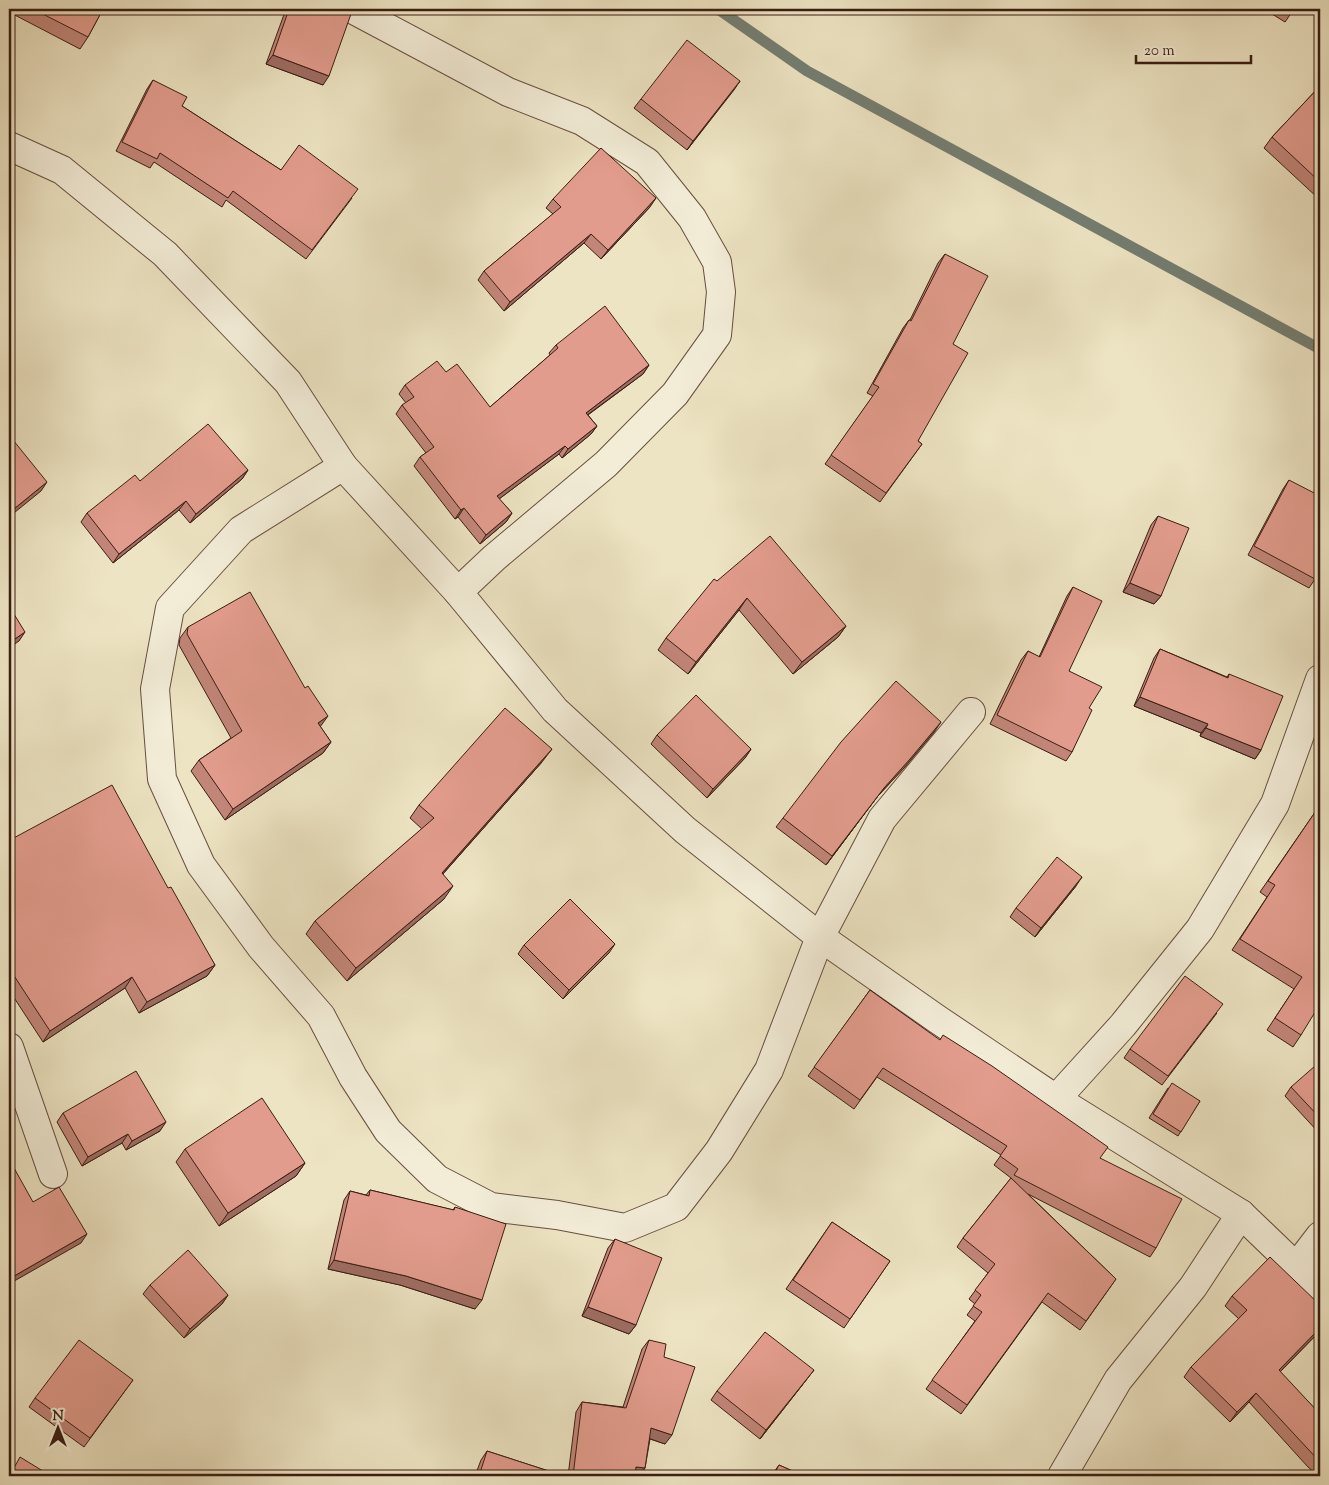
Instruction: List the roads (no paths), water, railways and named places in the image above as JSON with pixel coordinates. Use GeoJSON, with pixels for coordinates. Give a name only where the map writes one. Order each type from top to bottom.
{"type":"FeatureCollection","features":[{"type":"Feature","properties":{"kind":"street"},"geometry":{"type":"LineString","coordinates":[[352,9],[508,92],[582,121],[647,162],[692,218],[717,262],[721,292],[717,336],[675,394],[606,464],[494,558],[458,592]]}},
{"type":"Feature","properties":{"kind":"street"},"geometry":{"type":"LineString","coordinates":[[9,146],[62,170],[165,254],[288,382],[343,466],[458,592],[555,710],[685,830],[820,937],[936,1020],[1056,1099],[1241,1214],[1320,1290]]}},
{"type":"Feature","properties":{"kind":"street"},"geometry":{"type":"LineString","coordinates":[[343,466],[241,530],[170,608],[155,689],[162,779],[201,865],[260,947],[321,1016],[353,1077],[388,1131],[437,1179],[490,1207],[557,1215],[625,1228],[676,1207],[719,1151],[769,1070],[820,937],[882,819],[971,712]]}},
{"type":"Feature","properties":{"kind":"street"},"geometry":{"type":"LineString","coordinates":[[1056,1099],[1124,1024],[1200,929],[1275,804],[1320,679]]}},
{"type":"Feature","properties":{"kind":"street"},"geometry":{"type":"LineString","coordinates":[[9,1047],[53,1174]]}},
{"type":"Feature","properties":{"kind":"street"},"geometry":{"type":"LineString","coordinates":[[1062,1476],[1118,1380],[1192,1287],[1241,1214]]}},
{"type":"Feature","properties":{"kind":"street"},"geometry":{"type":"LineString","coordinates":[[1297,1266],[1320,1236]]}},
{"type":"Feature","properties":{"kind":"waterway"},"geometry":{"type":"LineString","coordinates":[[718,9],[807,71],[1320,349]]}}]}
